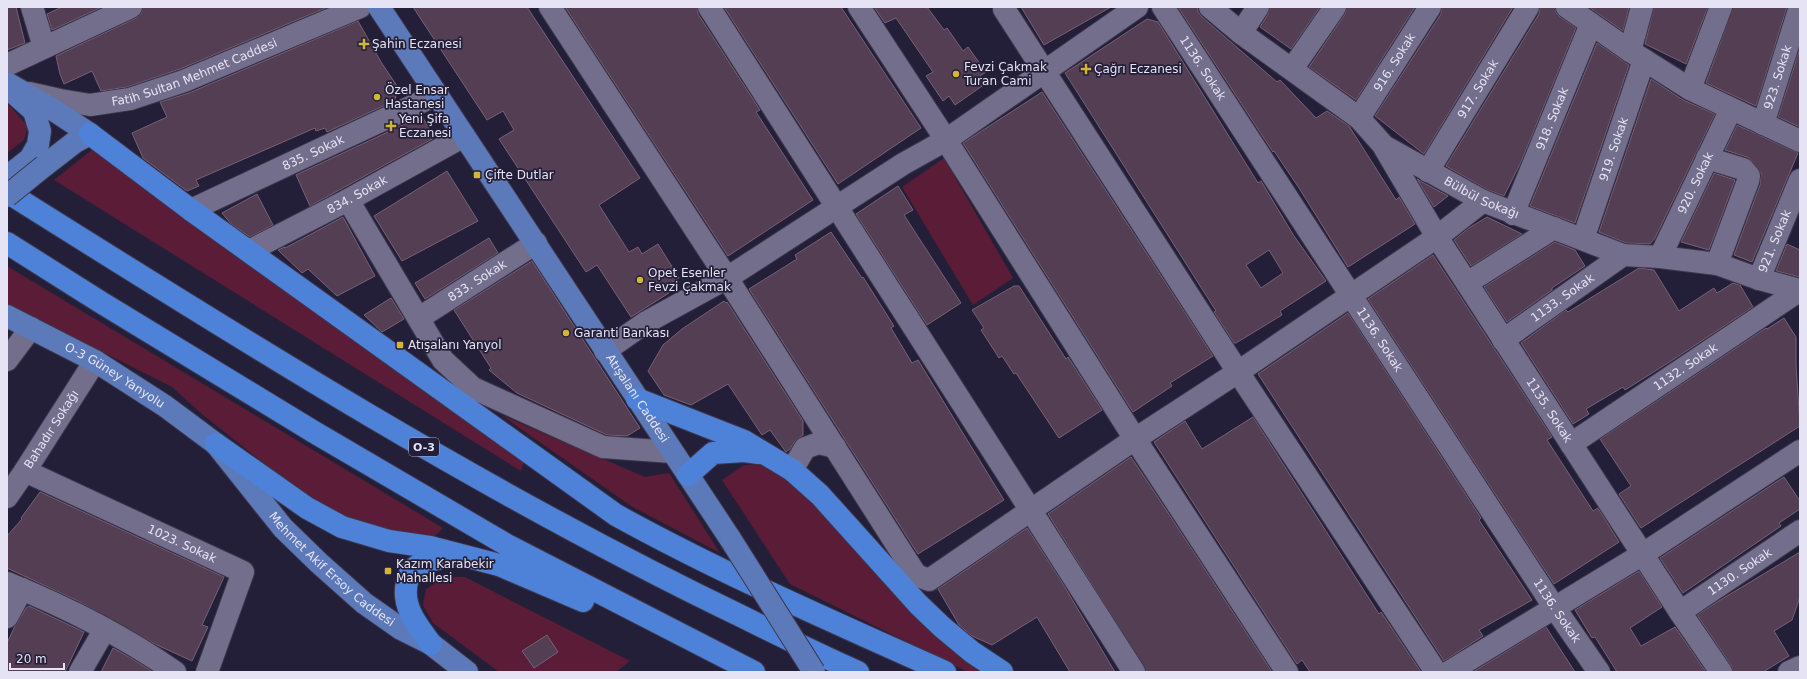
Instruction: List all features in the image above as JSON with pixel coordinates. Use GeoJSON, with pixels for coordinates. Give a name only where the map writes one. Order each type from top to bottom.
{"type":"FeatureCollection","features":[{"type":"Feature","properties":{"kind":"highway"},"geometry":{"type":"LineString","coordinates":[[90,134],[191,210],[616,515],[730,573],[945,672]]}},
{"type":"Feature","properties":{"kind":"highway","name":"O-3"},"geometry":{"type":"LineString","coordinates":[[7,192],[345,402],[500,491],[657,576],[858,672]]}},
{"type":"Feature","properties":{"kind":"highway"},"geometry":{"type":"LineString","coordinates":[[7,242],[102,303],[314,432],[493,537],[754,672]]}},
{"type":"Feature","properties":{"kind":"highway"},"geometry":{"type":"LineString","coordinates":[[637,399],[744,441],[792,470],[820,495],[918,604],[942,627],[972,652],[1002,672]]}},
{"type":"Feature","properties":{"kind":"highway"},"geometry":{"type":"LineString","coordinates":[[216,444],[307,508],[342,527],[389,541],[430,547],[499,565],[556,588],[595,606],[705,648]]}},
{"type":"Feature","properties":{"kind":"highway"},"geometry":{"type":"LineString","coordinates":[[688,475],[713,453],[744,451],[766,454]]}},
{"type":"Feature","properties":{"kind":"highway"},"geometry":{"type":"LineString","coordinates":[[431,644],[409,610],[406,594],[408,576],[412,569],[427,562],[462,555]]}},
{"type":"Feature","properties":{"kind":"main road","name":"Atışalanı Caddesi"},"geometry":{"type":"LineString","coordinates":[[378,7],[536,243],[605,351],[731,540],[814,672]]}},
{"type":"Feature","properties":{"kind":"main road"},"geometry":{"type":"LineString","coordinates":[[12,87],[90,134]]}},
{"type":"Feature","properties":{"kind":"main road"},"geometry":{"type":"LineString","coordinates":[[7,196],[37,163],[40,131],[34,111],[12,87]]}},
{"type":"Feature","properties":{"kind":"main road"},"geometry":{"type":"LineString","coordinates":[[7,178],[90,134]]}},
{"type":"Feature","properties":{"kind":"main road","name":"O-3 Güney Yanyolu"},"geometry":{"type":"LineString","coordinates":[[7,316],[95,361],[165,406],[216,444]]}},
{"type":"Feature","properties":{"kind":"main road","name":"Mehmet Akif Ersoy Caddesi"},"geometry":{"type":"LineString","coordinates":[[216,444],[283,528],[319,563],[364,603],[400,629],[431,644],[467,672]]}},
{"type":"Feature","properties":{"kind":"street"},"geometry":{"type":"LineString","coordinates":[[32,7],[44,47]]}},
{"type":"Feature","properties":{"kind":"street"},"geometry":{"type":"LineString","coordinates":[[7,65],[131,7]]}},
{"type":"Feature","properties":{"kind":"street","name":"Fatih Sultan Mehmet Caddesi"},"geometry":{"type":"LineString","coordinates":[[12,87],[60,100],[90,105],[130,100],[184,80],[360,7]]}},
{"type":"Feature","properties":{"kind":"street"},"geometry":{"type":"LineString","coordinates":[[550,7],[727,278],[916,575],[929,580],[1135,439],[1238,372],[1437,237],[1483,201]]}},
{"type":"Feature","properties":{"kind":"street"},"geometry":{"type":"LineString","coordinates":[[709,7],[1134,672]]}},
{"type":"Feature","properties":{"kind":"street"},"geometry":{"type":"LineString","coordinates":[[859,7],[946,140],[1135,439],[1287,672]]}},
{"type":"Feature","properties":{"kind":"street"},"geometry":{"type":"LineString","coordinates":[[605,351],[645,323],[727,278],[903,164],[946,140],[1043,71],[1117,13],[1137,7]]}},
{"type":"Feature","properties":{"kind":"street","name":"1136. Sokak"},"geometry":{"type":"LineString","coordinates":[[1163,7],[1554,607],[1599,672]]}},
{"type":"Feature","properties":{"kind":"street","name":"Bülbül Sokağı"},"geometry":{"type":"LineString","coordinates":[[1210,7],[1241,33],[1359,118],[1384,146],[1483,201],[1513,214],[1554,228],[1623,255],[1660,257],[1717,264],[1759,279],[1800,290]]}},
{"type":"Feature","properties":{"kind":"street"},"geometry":{"type":"LineString","coordinates":[[1241,33],[1258,7]]}},
{"type":"Feature","properties":{"kind":"street"},"geometry":{"type":"LineString","coordinates":[[1292,69],[1335,7]]}},
{"type":"Feature","properties":{"kind":"street","name":"916. Sokak"},"geometry":{"type":"LineString","coordinates":[[1359,118],[1430,7]]}},
{"type":"Feature","properties":{"kind":"street","name":"917. Sokak"},"geometry":{"type":"LineString","coordinates":[[1428,171],[1528,7]]}},
{"type":"Feature","properties":{"kind":"street"},"geometry":{"type":"LineString","coordinates":[[1567,7],[1690,89],[1800,141]]}},
{"type":"Feature","properties":{"kind":"street","name":"919. Sokak"},"geometry":{"type":"LineString","coordinates":[[1583,239],[1637,55],[1642,7]]}},
{"type":"Feature","properties":{"kind":"street"},"geometry":{"type":"LineString","coordinates":[[1690,89],[1721,7]]}},
{"type":"Feature","properties":{"kind":"street","name":"923. Sokak"},"geometry":{"type":"LineString","coordinates":[[1763,124],[1800,7]]}},
{"type":"Feature","properties":{"kind":"street"},"geometry":{"type":"LineString","coordinates":[[1004,8],[1043,71],[1238,372],[1436,672]]}},
{"type":"Feature","properties":{"kind":"street","name":"918. Sokak"},"geometry":{"type":"LineString","coordinates":[[1513,214],[1591,24]]}},
{"type":"Feature","properties":{"kind":"street","name":"835. Sokak"},"geometry":{"type":"LineString","coordinates":[[191,210],[436,95]]}},
{"type":"Feature","properties":{"kind":"street","name":"920. Sokak"},"geometry":{"type":"LineString","coordinates":[[1660,257],[1731,109]]}},
{"type":"Feature","properties":{"kind":"street","name":"834. Sokak"},"geometry":{"type":"LineString","coordinates":[[249,251],[348,200],[464,136]]}},
{"type":"Feature","properties":{"kind":"street","name":"1135. Sokak"},"geometry":{"type":"LineString","coordinates":[[1384,146],[1437,237],[1680,612],[1721,672]]}},
{"type":"Feature","properties":{"kind":"street"},"geometry":{"type":"LineString","coordinates":[[1707,158],[1743,169],[1749,176],[1717,264]]}},
{"type":"Feature","properties":{"kind":"street","name":"921. Sokak"},"geometry":{"type":"LineString","coordinates":[[1759,279],[1800,180]]}},
{"type":"Feature","properties":{"kind":"street"},"geometry":{"type":"LineString","coordinates":[[348,200],[443,360],[473,388],[603,447],[672,452]]}},
{"type":"Feature","properties":{"kind":"street"},"geometry":{"type":"LineString","coordinates":[[1467,283],[1554,228]]}},
{"type":"Feature","properties":{"kind":"street","name":"833. Sokak"},"geometry":{"type":"LineString","coordinates":[[419,318],[536,243]]}},
{"type":"Feature","properties":{"kind":"street","name":"1133. Sokak"},"geometry":{"type":"LineString","coordinates":[[1503,340],[1623,255]]}},
{"type":"Feature","properties":{"kind":"street","name":"1132. Sokak"},"geometry":{"type":"LineString","coordinates":[[1571,444],[1800,290]]}},
{"type":"Feature","properties":{"kind":"street"},"geometry":{"type":"LineString","coordinates":[[7,360],[31,328]]}},
{"type":"Feature","properties":{"kind":"street","name":"Bahadır Sokağı"},"geometry":{"type":"LineString","coordinates":[[7,497],[95,361]]}},
{"type":"Feature","properties":{"kind":"street"},"geometry":{"type":"LineString","coordinates":[[792,470],[805,448],[819,443],[835,447]]}},
{"type":"Feature","properties":{"kind":"street"},"geometry":{"type":"LineString","coordinates":[[1449,672],[1643,554],[1800,451]]}},
{"type":"Feature","properties":{"kind":"street","name":"1023. Sokak"},"geometry":{"type":"LineString","coordinates":[[25,471],[243,572],[207,672]]}},
{"type":"Feature","properties":{"kind":"street","name":"1130. Sokak"},"geometry":{"type":"LineString","coordinates":[[1680,612],[1800,531]]}},
{"type":"Feature","properties":{"kind":"street"},"geometry":{"type":"LineString","coordinates":[[7,617],[14,586],[141,648],[175,672]]}},
{"type":"Feature","properties":{"kind":"street"},"geometry":{"type":"LineString","coordinates":[[80,672],[105,630]]}},
{"type":"Feature","properties":{"kind":"street"},"geometry":{"type":"LineString","coordinates":[[1789,672],[1800,666]]}},
{"type":"Feature","properties":{"kind":"shaded area"},"geometry":{"type":"Polygon","coordinates":[[[7,103],[28,126],[24,140],[7,153],[7,103]]]}},
{"type":"Feature","properties":{"kind":"shaded area"},"geometry":{"type":"Polygon","coordinates":[[[93,149],[525,458],[521,471],[54,180],[93,149]]]}},
{"type":"Feature","properties":{"kind":"shaded area"},"geometry":{"type":"Polygon","coordinates":[[[944,158],[1013,278],[973,305],[902,187],[944,158]]]}},
{"type":"Feature","properties":{"kind":"shaded area"},"geometry":{"type":"Polygon","coordinates":[[[7,266],[443,528],[431,540],[339,516],[290,484],[203,415],[172,387],[7,304],[7,266]]]}},
{"type":"Feature","properties":{"kind":"shaded area"},"geometry":{"type":"Polygon","coordinates":[[[501,415],[645,477],[669,473],[720,553],[631,506],[501,415]]]}},
{"type":"Feature","properties":{"kind":"shaded area"},"geometry":{"type":"Polygon","coordinates":[[[761,464],[782,470],[985,672],[968,672],[790,584],[722,480],[744,465],[761,464]]]}},
{"type":"Feature","properties":{"kind":"shaded area"},"geometry":{"type":"Polygon","coordinates":[[[445,577],[465,577],[630,661],[616,672],[499,672],[433,623],[423,605],[426,589],[445,577]]]}},
{"type":"Feature","properties":{"kind":"building"},"geometry":{"type":"Polygon","coordinates":[[[7,7],[16,7],[25,43],[7,50],[7,7]]]}},
{"type":"Feature","properties":{"kind":"building"},"geometry":{"type":"Polygon","coordinates":[[[62,7],[102,7],[52,30],[47,14],[62,7]]]}},
{"type":"Feature","properties":{"kind":"building"},"geometry":{"type":"Polygon","coordinates":[[[143,7],[328,7],[180,69],[127,87],[101,91],[92,71],[64,84],[56,56],[136,18],[141,14],[143,7]]]}},
{"type":"Feature","properties":{"kind":"building"},"geometry":{"type":"Polygon","coordinates":[[[413,7],[527,7],[640,178],[599,205],[629,252],[638,247],[642,254],[658,244],[679,278],[665,287],[669,293],[631,317],[597,265],[586,272],[499,139],[514,130],[503,111],[487,120],[413,7]]]}},
{"type":"Feature","properties":{"kind":"building"},"geometry":{"type":"Polygon","coordinates":[[[565,7],[697,7],[698,14],[760,110],[756,112],[813,200],[728,256],[565,7]]]}},
{"type":"Feature","properties":{"kind":"building"},"geometry":{"type":"Polygon","coordinates":[[[724,7],[841,7],[921,128],[838,184],[724,7]]]}},
{"type":"Feature","properties":{"kind":"building"},"geometry":{"type":"Polygon","coordinates":[[[874,7],[927,7],[944,30],[947,28],[963,51],[968,47],[986,72],[980,76],[985,84],[955,105],[949,96],[943,101],[926,76],[933,72],[896,18],[885,23],[874,7]]]}},
{"type":"Feature","properties":{"kind":"building"},"geometry":{"type":"Polygon","coordinates":[[[1021,7],[1111,7],[1044,45],[1021,7]]]}},
{"type":"Feature","properties":{"kind":"building"},"geometry":{"type":"Polygon","coordinates":[[[1178,7],[1198,7],[1198,12],[1202,17],[1277,82],[1280,80],[1316,118],[1327,111],[1349,126],[1396,200],[1399,197],[1415,224],[1348,267],[1299,188],[1274,151],[1273,152],[1178,7]]]}},
{"type":"Feature","properties":{"kind":"building"},"geometry":{"type":"Polygon","coordinates":[[[1270,7],[1320,7],[1291,49],[1260,27],[1268,14],[1270,7]]]}},
{"type":"Feature","properties":{"kind":"building"},"geometry":{"type":"Polygon","coordinates":[[[1347,7],[1415,7],[1356,100],[1309,67],[1345,14],[1347,7]]]}},
{"type":"Feature","properties":{"kind":"building"},"geometry":{"type":"Polygon","coordinates":[[[1442,7],[1513,7],[1424,154],[1375,116],[1441,14],[1442,7]]]}},
{"type":"Feature","properties":{"kind":"building"},"geometry":{"type":"Polygon","coordinates":[[[1540,7],[1555,7],[1556,13],[1560,17],[1576,28],[1521,162],[1504,196],[1488,190],[1446,166],[1539,14],[1540,7]]]}},
{"type":"Feature","properties":{"kind":"building"},"geometry":{"type":"Polygon","coordinates":[[[1589,7],[1629,7],[1623,31],[1589,7]]]}},
{"type":"Feature","properties":{"kind":"building"},"geometry":{"type":"Polygon","coordinates":[[[1654,7],[1708,7],[1686,64],[1645,44],[1654,7]]]}},
{"type":"Feature","properties":{"kind":"building"},"geometry":{"type":"Polygon","coordinates":[[[1733,7],[1787,7],[1756,106],[1706,83],[1733,7]]]}},
{"type":"Feature","properties":{"kind":"building"},"geometry":{"type":"Polygon","coordinates":[[[1147,19],[1158,22],[1258,183],[1261,181],[1294,236],[1326,281],[1280,311],[1282,315],[1234,343],[1214,312],[1216,311],[1065,73],[1147,19]],[[1269,250],[1246,265],[1261,288],[1283,273],[1269,250]]]}},
{"type":"Feature","properties":{"kind":"building"},"geometry":{"type":"Polygon","coordinates":[[[358,21],[381,62],[399,89],[394,101],[327,132],[325,128],[316,131],[315,128],[196,180],[199,186],[187,191],[143,158],[132,133],[167,117],[160,102],[189,93],[358,21]]]}},
{"type":"Feature","properties":{"kind":"building"},"geometry":{"type":"Polygon","coordinates":[[[1597,43],[1629,65],[1575,223],[1530,206],[1597,43]]]}},
{"type":"Feature","properties":{"kind":"building"},"geometry":{"type":"Polygon","coordinates":[[[1800,48],[1800,127],[1778,117],[1800,48]]]}},
{"type":"Feature","properties":{"kind":"building"},"geometry":{"type":"Polygon","coordinates":[[[1651,79],[1683,100],[1715,114],[1655,238],[1650,244],[1626,243],[1599,232],[1651,79]]]}},
{"type":"Feature","properties":{"kind":"building"},"geometry":{"type":"Polygon","coordinates":[[[1042,92],[1213,356],[1170,383],[1172,386],[1133,412],[963,143],[1042,92]]]}},
{"type":"Feature","properties":{"kind":"building"},"geometry":{"type":"Polygon","coordinates":[[[422,116],[434,138],[310,206],[296,175],[422,116]]]}},
{"type":"Feature","properties":{"kind":"building"},"geometry":{"type":"Polygon","coordinates":[[[1737,125],[1798,153],[1752,262],[1734,255],[1760,185],[1761,173],[1747,157],[1725,150],[1737,125]]]}},
{"type":"Feature","properties":{"kind":"building"},"geometry":{"type":"Polygon","coordinates":[[[447,171],[478,221],[402,261],[374,216],[447,171]]]}},
{"type":"Feature","properties":{"kind":"building"},"geometry":{"type":"Polygon","coordinates":[[[1714,173],[1735,180],[1709,250],[1681,242],[1714,173]]]}},
{"type":"Feature","properties":{"kind":"building"},"geometry":{"type":"Polygon","coordinates":[[[1417,179],[1422,182],[1448,196],[1434,207],[1417,179]]]}},
{"type":"Feature","properties":{"kind":"building"},"geometry":{"type":"Polygon","coordinates":[[[898,186],[913,210],[904,215],[961,303],[927,325],[856,214],[898,186]]]}},
{"type":"Feature","properties":{"kind":"building"},"geometry":{"type":"Polygon","coordinates":[[[257,194],[273,225],[250,237],[231,224],[222,213],[257,194]]]}},
{"type":"Feature","properties":{"kind":"building"},"geometry":{"type":"Polygon","coordinates":[[[343,217],[375,276],[337,296],[308,269],[302,273],[278,250],[285,248],[343,217]]]}},
{"type":"Feature","properties":{"kind":"building"},"geometry":{"type":"Polygon","coordinates":[[[1487,217],[1522,234],[1471,266],[1454,240],[1469,228],[1487,217]]]}},
{"type":"Feature","properties":{"kind":"building"},"geometry":{"type":"Polygon","coordinates":[[[831,232],[862,278],[863,277],[894,326],[891,328],[912,363],[918,360],[1004,500],[918,554],[749,289],[797,259],[795,255],[831,232]]]}},
{"type":"Feature","properties":{"kind":"building"},"geometry":{"type":"Polygon","coordinates":[[[489,238],[498,253],[425,299],[415,283],[489,238]]]}},
{"type":"Feature","properties":{"kind":"building"},"geometry":{"type":"Polygon","coordinates":[[[1555,242],[1575,250],[1585,266],[1552,288],[1552,290],[1507,322],[1484,287],[1555,242]]]}},
{"type":"Feature","properties":{"kind":"building"},"geometry":{"type":"Polygon","coordinates":[[[1787,244],[1800,250],[1800,277],[1776,271],[1787,244]]]}},
{"type":"Feature","properties":{"kind":"building"},"geometry":{"type":"Polygon","coordinates":[[[1433,255],[1552,437],[1547,440],[1593,511],[1598,508],[1619,542],[1554,584],[1368,299],[1433,255]]]}},
{"type":"Feature","properties":{"kind":"building"},"geometry":{"type":"Polygon","coordinates":[[[532,261],[640,428],[627,436],[607,435],[517,393],[489,370],[491,368],[454,310],[532,261]]]}},
{"type":"Feature","properties":{"kind":"building"},"geometry":{"type":"Polygon","coordinates":[[[1639,268],[1654,270],[1679,311],[1714,288],[1717,293],[1733,283],[1740,285],[1753,307],[1625,390],[1623,387],[1586,409],[1589,414],[1573,424],[1521,343],[1566,310],[1568,312],[1639,268]]]}},
{"type":"Feature","properties":{"kind":"building"},"geometry":{"type":"Polygon","coordinates":[[[1014,286],[1019,286],[1066,359],[1068,357],[1102,410],[1059,438],[1016,373],[1014,374],[1002,356],[999,358],[981,330],[984,328],[972,310],[1014,286]]]}},
{"type":"Feature","properties":{"kind":"building"},"geometry":{"type":"Polygon","coordinates":[[[391,298],[404,319],[382,332],[364,315],[391,298]]]}},
{"type":"Feature","properties":{"kind":"building"},"geometry":{"type":"Polygon","coordinates":[[[724,301],[726,303],[727,302],[803,421],[803,435],[795,441],[786,452],[770,430],[762,435],[728,384],[691,405],[664,395],[648,371],[663,345],[682,329],[724,301]]]}},
{"type":"Feature","properties":{"kind":"building"},"geometry":{"type":"Polygon","coordinates":[[[1348,313],[1481,518],[1479,520],[1532,600],[1479,630],[1483,636],[1444,661],[1258,374],[1348,313]]]}},
{"type":"Feature","properties":{"kind":"building"},"geometry":{"type":"Polygon","coordinates":[[[1784,318],[1796,337],[1796,365],[1800,426],[1641,528],[1619,494],[1631,486],[1600,439],[1766,328],[1767,329],[1784,318]]]}},
{"type":"Feature","properties":{"kind":"building"},"geometry":{"type":"Polygon","coordinates":[[[1253,417],[1379,614],[1381,612],[1421,672],[1310,672],[1302,660],[1297,664],[1154,442],[1185,421],[1202,449],[1253,417]]]}},
{"type":"Feature","properties":{"kind":"building"},"geometry":{"type":"Polygon","coordinates":[[[1131,457],[1272,672],[1147,672],[1048,514],[1131,457]]]}},
{"type":"Feature","properties":{"kind":"building"},"geometry":{"type":"Polygon","coordinates":[[[1784,477],[1800,501],[1800,509],[1779,523],[1781,526],[1683,593],[1660,558],[1784,477]]]}},
{"type":"Feature","properties":{"kind":"building"},"geometry":{"type":"Polygon","coordinates":[[[40,492],[224,577],[202,625],[208,627],[192,661],[157,645],[78,601],[7,568],[7,536],[22,519],[21,518],[40,492]]]}},
{"type":"Feature","properties":{"kind":"building"},"geometry":{"type":"Polygon","coordinates":[[[1027,528],[1060,579],[1115,672],[1070,672],[1037,617],[992,645],[972,636],[959,625],[938,589],[1027,528]]]}},
{"type":"Feature","properties":{"kind":"building"},"geometry":{"type":"Polygon","coordinates":[[[1800,552],[1800,597],[1792,620],[1774,631],[1789,656],[1763,672],[1733,672],[1731,665],[1697,615],[1800,552]]]}},
{"type":"Feature","properties":{"kind":"building"},"geometry":{"type":"Polygon","coordinates":[[[1639,571],[1662,607],[1630,628],[1641,646],[1675,627],[1706,672],[1617,672],[1595,637],[1592,638],[1575,610],[1639,571]]]}},
{"type":"Feature","properties":{"kind":"building"},"geometry":{"type":"Polygon","coordinates":[[[29,606],[84,632],[65,672],[7,672],[7,643],[14,628],[26,608],[29,606]]]}},
{"type":"Feature","properties":{"kind":"building"},"geometry":{"type":"Polygon","coordinates":[[[1546,627],[1575,672],[1473,672],[1546,627]]]}},
{"type":"Feature","properties":{"kind":"building"},"geometry":{"type":"Polygon","coordinates":[[[547,635],[558,652],[534,668],[522,651],[547,635]]]}},
{"type":"Feature","properties":{"kind":"building"},"geometry":{"type":"Polygon","coordinates":[[[113,648],[129,657],[153,672],[101,672],[113,648]]]}},
{"type":"Feature","properties":{"kind":"place","name":"Şahin Eczanesi"},"geometry":{"type":"Point","coordinates":[364,44]}},
{"type":"Feature","properties":{"kind":"place","name":"Çağrı Eczanesi"},"geometry":{"type":"Point","coordinates":[1086,69]}},
{"type":"Feature","properties":{"kind":"place","name":"Fevzi Çakmak Turan Cami"},"geometry":{"type":"Point","coordinates":[956,74]}},
{"type":"Feature","properties":{"kind":"place","name":"Özel Ensar Hastanesi"},"geometry":{"type":"Point","coordinates":[377,97]}},
{"type":"Feature","properties":{"kind":"place","name":"Yeni Şifa Eczanesi"},"geometry":{"type":"Point","coordinates":[391,126]}},
{"type":"Feature","properties":{"kind":"place","name":"Çifte Dutlar"},"geometry":{"type":"Point","coordinates":[477,175]}},
{"type":"Feature","properties":{"kind":"place","name":"Opet Esenler Fevzi Çakmak"},"geometry":{"type":"Point","coordinates":[640,280]}},
{"type":"Feature","properties":{"kind":"place","name":"Garanti Bankası"},"geometry":{"type":"Point","coordinates":[566,333]}},
{"type":"Feature","properties":{"kind":"place","name":"Atışalanı Yanyol"},"geometry":{"type":"Point","coordinates":[400,345]}},
{"type":"Feature","properties":{"kind":"place","name":"Kazım Karabekir Mahallesi"},"geometry":{"type":"Point","coordinates":[388,571]}}]}
